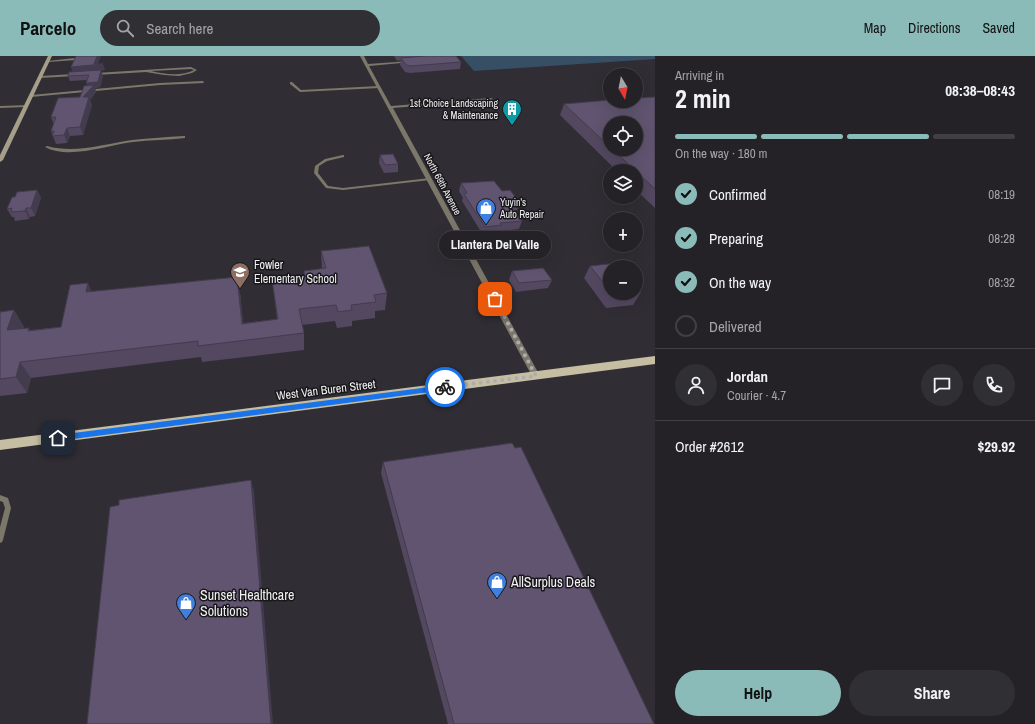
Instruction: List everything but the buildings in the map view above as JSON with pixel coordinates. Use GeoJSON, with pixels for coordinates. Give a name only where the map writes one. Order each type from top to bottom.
{"type":"FeatureCollection","features":[{"type":"Feature","properties":{"kind":"main road"},"geometry":{"type":"LineString","coordinates":[[0,160],[50,56]]}},
{"type":"Feature","properties":{"kind":"main road","name":"West Van Buren Street"},"geometry":{"type":"LineString","coordinates":[[0,446],[655,360]]}},
{"type":"Feature","properties":{"kind":"street","name":"North 69th Avenue"},"geometry":{"type":"LineString","coordinates":[[362,56],[536,376]]}},
{"type":"Feature","properties":{"kind":"street"},"geometry":{"type":"LineString","coordinates":[[367,65],[419,61]]}},
{"type":"Feature","properties":{"kind":"street"},"geometry":{"type":"LineString","coordinates":[[390,106],[491,99]]}},
{"type":"Feature","properties":{"kind":"street"},"geometry":{"type":"LineString","coordinates":[[0,107],[26,106]]}},
{"type":"Feature","properties":{"kind":"lane"},"geometry":{"type":"LineString","coordinates":[[48,61],[76,59],[81,56]]}},
{"type":"Feature","properties":{"kind":"lane"},"geometry":{"type":"LineString","coordinates":[[90,74],[192,68],[196,70],[188,73],[173,74],[154,74],[146,71]]}},
{"type":"Feature","properties":{"kind":"lane"},"geometry":{"type":"LineString","coordinates":[[40,77],[75,75]]}},
{"type":"Feature","properties":{"kind":"lane"},"geometry":{"type":"LineString","coordinates":[[31,96],[96,91],[155,84],[203,82]]}},
{"type":"Feature","properties":{"kind":"lane"},"geometry":{"type":"LineString","coordinates":[[291,83],[300,92],[379,87]]}},
{"type":"Feature","properties":{"kind":"lane"},"geometry":{"type":"LineString","coordinates":[[47,148],[65,151],[103,147],[131,141],[184,137]]}},
{"type":"Feature","properties":{"kind":"lane"},"geometry":{"type":"LineString","coordinates":[[343,156],[326,160],[317,166],[316,173],[327,187],[343,189],[430,179]]}},
{"type":"Feature","properties":{"kind":"lane"},"geometry":{"type":"LineString","coordinates":[[0,498],[6,500],[8,508],[0,540]]}},
{"type":"Feature","properties":{"kind":"water"},"geometry":{"type":"Polygon","coordinates":[[[461,56],[655,56],[655,59],[474,71],[461,56]]]}},
{"type":"Feature","properties":{"kind":"way so far"},"geometry":{"type":"LineString","coordinates":[[445,387],[536,376],[495,299]]}},
{"type":"Feature","properties":{"kind":"place","name":"1st Choice Landscaping & Maintenance"},"geometry":{"type":"Point","coordinates":[512,126]}},
{"type":"Feature","properties":{"kind":"place","name":"Yuyin's Auto Repair"},"geometry":{"type":"Point","coordinates":[486,225]}},
{"type":"Feature","properties":{"kind":"place","name":"Fowler Elementary School"},"geometry":{"type":"Point","coordinates":[240,289]}},
{"type":"Feature","properties":{"kind":"place","name":"Llantera Del Valle"},"geometry":{"type":"Point","coordinates":[495,299]}},
{"type":"Feature","properties":{"kind":"place","name":"AllSurplus Deals"},"geometry":{"type":"Point","coordinates":[497,599]}},
{"type":"Feature","properties":{"kind":"place","name":"Sunset Healthcare Solutions"},"geometry":{"type":"Point","coordinates":[186,620]}},
{"type":"Feature","properties":{"kind":"route"},"geometry":{"type":"LineString","coordinates":[[58,438],[445,387]]}}]}
